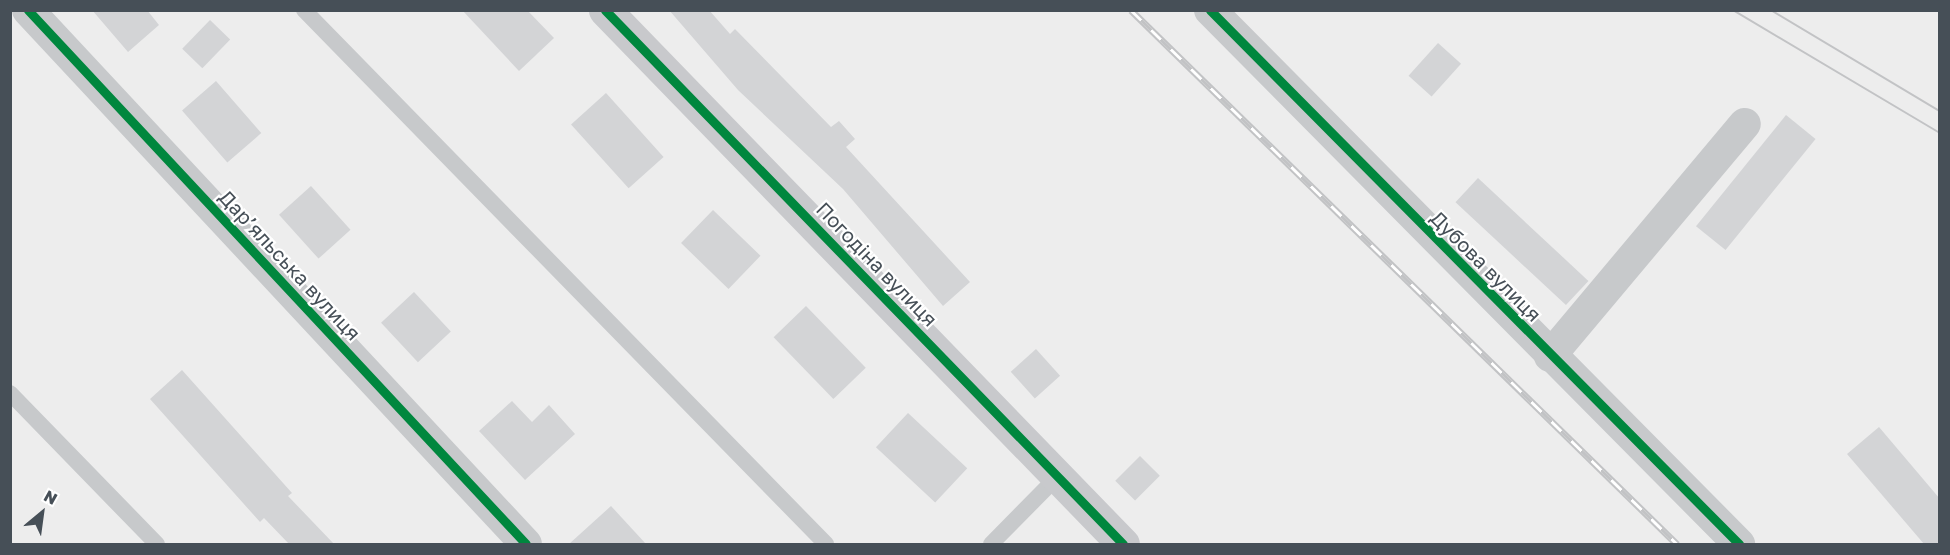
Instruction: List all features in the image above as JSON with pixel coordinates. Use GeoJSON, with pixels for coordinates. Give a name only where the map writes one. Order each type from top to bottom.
{"type":"FeatureCollection","features":[{"type":"Feature","properties":{"kind":"street","name":"Дар’яльська вулиця"},"geometry":{"type":"LineString","coordinates":[[28,10],[526,544]]}},
{"type":"Feature","properties":{"kind":"street","name":"Погодіна вулиця"},"geometry":{"type":"LineString","coordinates":[[605,10],[1123,544]]}},
{"type":"Feature","properties":{"kind":"street","name":"Дубова вулиця"},"geometry":{"type":"LineString","coordinates":[[1210,10],[1550,356],[1739,544]]}},
{"type":"Feature","properties":{"kind":"street"},"geometry":{"type":"LineString","coordinates":[[1550,356],[1745,124]]}},
{"type":"Feature","properties":{"kind":"lane"},"geometry":{"type":"LineString","coordinates":[[304,10],[826,544]]}},
{"type":"Feature","properties":{"kind":"lane"},"geometry":{"type":"LineString","coordinates":[[10,393],[157,544]]}},
{"type":"Feature","properties":{"kind":"lane"},"geometry":{"type":"LineString","coordinates":[[991,544],[1058,476]]}},
{"type":"Feature","properties":{"kind":"building"},"geometry":{"type":"Polygon","coordinates":[[[92,10],[147,10],[159,25],[128,52],[92,10]]]}},
{"type":"Feature","properties":{"kind":"building"},"geometry":{"type":"Polygon","coordinates":[[[462,10],[527,10],[554,38],[519,71],[462,10]]]}},
{"type":"Feature","properties":{"kind":"building"},"geometry":{"type":"Polygon","coordinates":[[[669,10],[709,10],[730,34],[735,29],[831,127],[839,121],[855,139],[846,147],[970,282],[943,306],[843,189],[738,90],[669,10]]]}},
{"type":"Feature","properties":{"kind":"building"},"geometry":{"type":"Polygon","coordinates":[[[210,20],[230,39],[202,68],[182,49],[210,20]]]}},
{"type":"Feature","properties":{"kind":"building"},"geometry":{"type":"Polygon","coordinates":[[[1438,43],[1461,64],[1432,96],[1409,76],[1438,43]]]}},
{"type":"Feature","properties":{"kind":"building"},"geometry":{"type":"Polygon","coordinates":[[[216,81],[261,133],[227,163],[182,111],[216,81]]]}},
{"type":"Feature","properties":{"kind":"building"},"geometry":{"type":"Polygon","coordinates":[[[606,93],[664,157],[629,188],[571,124],[606,93]]]}},
{"type":"Feature","properties":{"kind":"building"},"geometry":{"type":"Polygon","coordinates":[[[1786,115],[1816,139],[1726,250],[1696,226],[1786,115]]]}},
{"type":"Feature","properties":{"kind":"building"},"geometry":{"type":"Polygon","coordinates":[[[1478,178],[1588,281],[1566,305],[1455,202],[1478,178]]]}},
{"type":"Feature","properties":{"kind":"building"},"geometry":{"type":"Polygon","coordinates":[[[311,186],[350,230],[319,259],[279,215],[311,186]]]}},
{"type":"Feature","properties":{"kind":"building"},"geometry":{"type":"Polygon","coordinates":[[[713,210],[760,256],[729,289],[681,243],[713,210]]]}},
{"type":"Feature","properties":{"kind":"building"},"geometry":{"type":"Polygon","coordinates":[[[414,292],[451,331],[418,362],[381,323],[414,292]]]}},
{"type":"Feature","properties":{"kind":"building"},"geometry":{"type":"Polygon","coordinates":[[[806,306],[866,368],[833,399],[774,337],[806,306]]]}},
{"type":"Feature","properties":{"kind":"building"},"geometry":{"type":"Polygon","coordinates":[[[1036,349],[1060,376],[1035,399],[1011,372],[1036,349]]]}},
{"type":"Feature","properties":{"kind":"building"},"geometry":{"type":"Polygon","coordinates":[[[182,370],[292,493],[288,496],[334,544],[289,544],[264,518],[260,522],[150,399],[182,370]]]}},
{"type":"Feature","properties":{"kind":"building"},"geometry":{"type":"Polygon","coordinates":[[[512,401],[532,422],[549,405],[575,434],[525,480],[479,431],[512,401]]]}},
{"type":"Feature","properties":{"kind":"building"},"geometry":{"type":"Polygon","coordinates":[[[908,413],[967,468],[935,503],[876,447],[908,413]]]}},
{"type":"Feature","properties":{"kind":"building"},"geometry":{"type":"Polygon","coordinates":[[[1879,427],[1940,499],[1940,544],[1924,544],[1847,454],[1879,427]]]}},
{"type":"Feature","properties":{"kind":"building"},"geometry":{"type":"Polygon","coordinates":[[[1140,456],[1160,476],[1135,501],[1115,481],[1140,456]]]}},
{"type":"Feature","properties":{"kind":"building"},"geometry":{"type":"Polygon","coordinates":[[[611,506],[646,544],[569,544],[611,506]]]}},
{"type":"Feature","properties":{"kind":"tram line"},"geometry":{"type":"LineString","coordinates":[[1733,10],[1940,133]]}},
{"type":"Feature","properties":{"kind":"tram line"},"geometry":{"type":"LineString","coordinates":[[1771,10],[1940,111]]}},
{"type":"Feature","properties":{"kind":"railway"},"geometry":{"type":"LineString","coordinates":[[1131,10],[1677,544]]}},
{"type":"Feature","properties":{"kind":"cycle path"},"geometry":{"type":"LineString","coordinates":[[28,10],[526,544]]}},
{"type":"Feature","properties":{"kind":"cycle path"},"geometry":{"type":"LineString","coordinates":[[605,10],[1123,544]]}},
{"type":"Feature","properties":{"kind":"cycle path"},"geometry":{"type":"LineString","coordinates":[[1210,10],[1739,544]]}}]}
